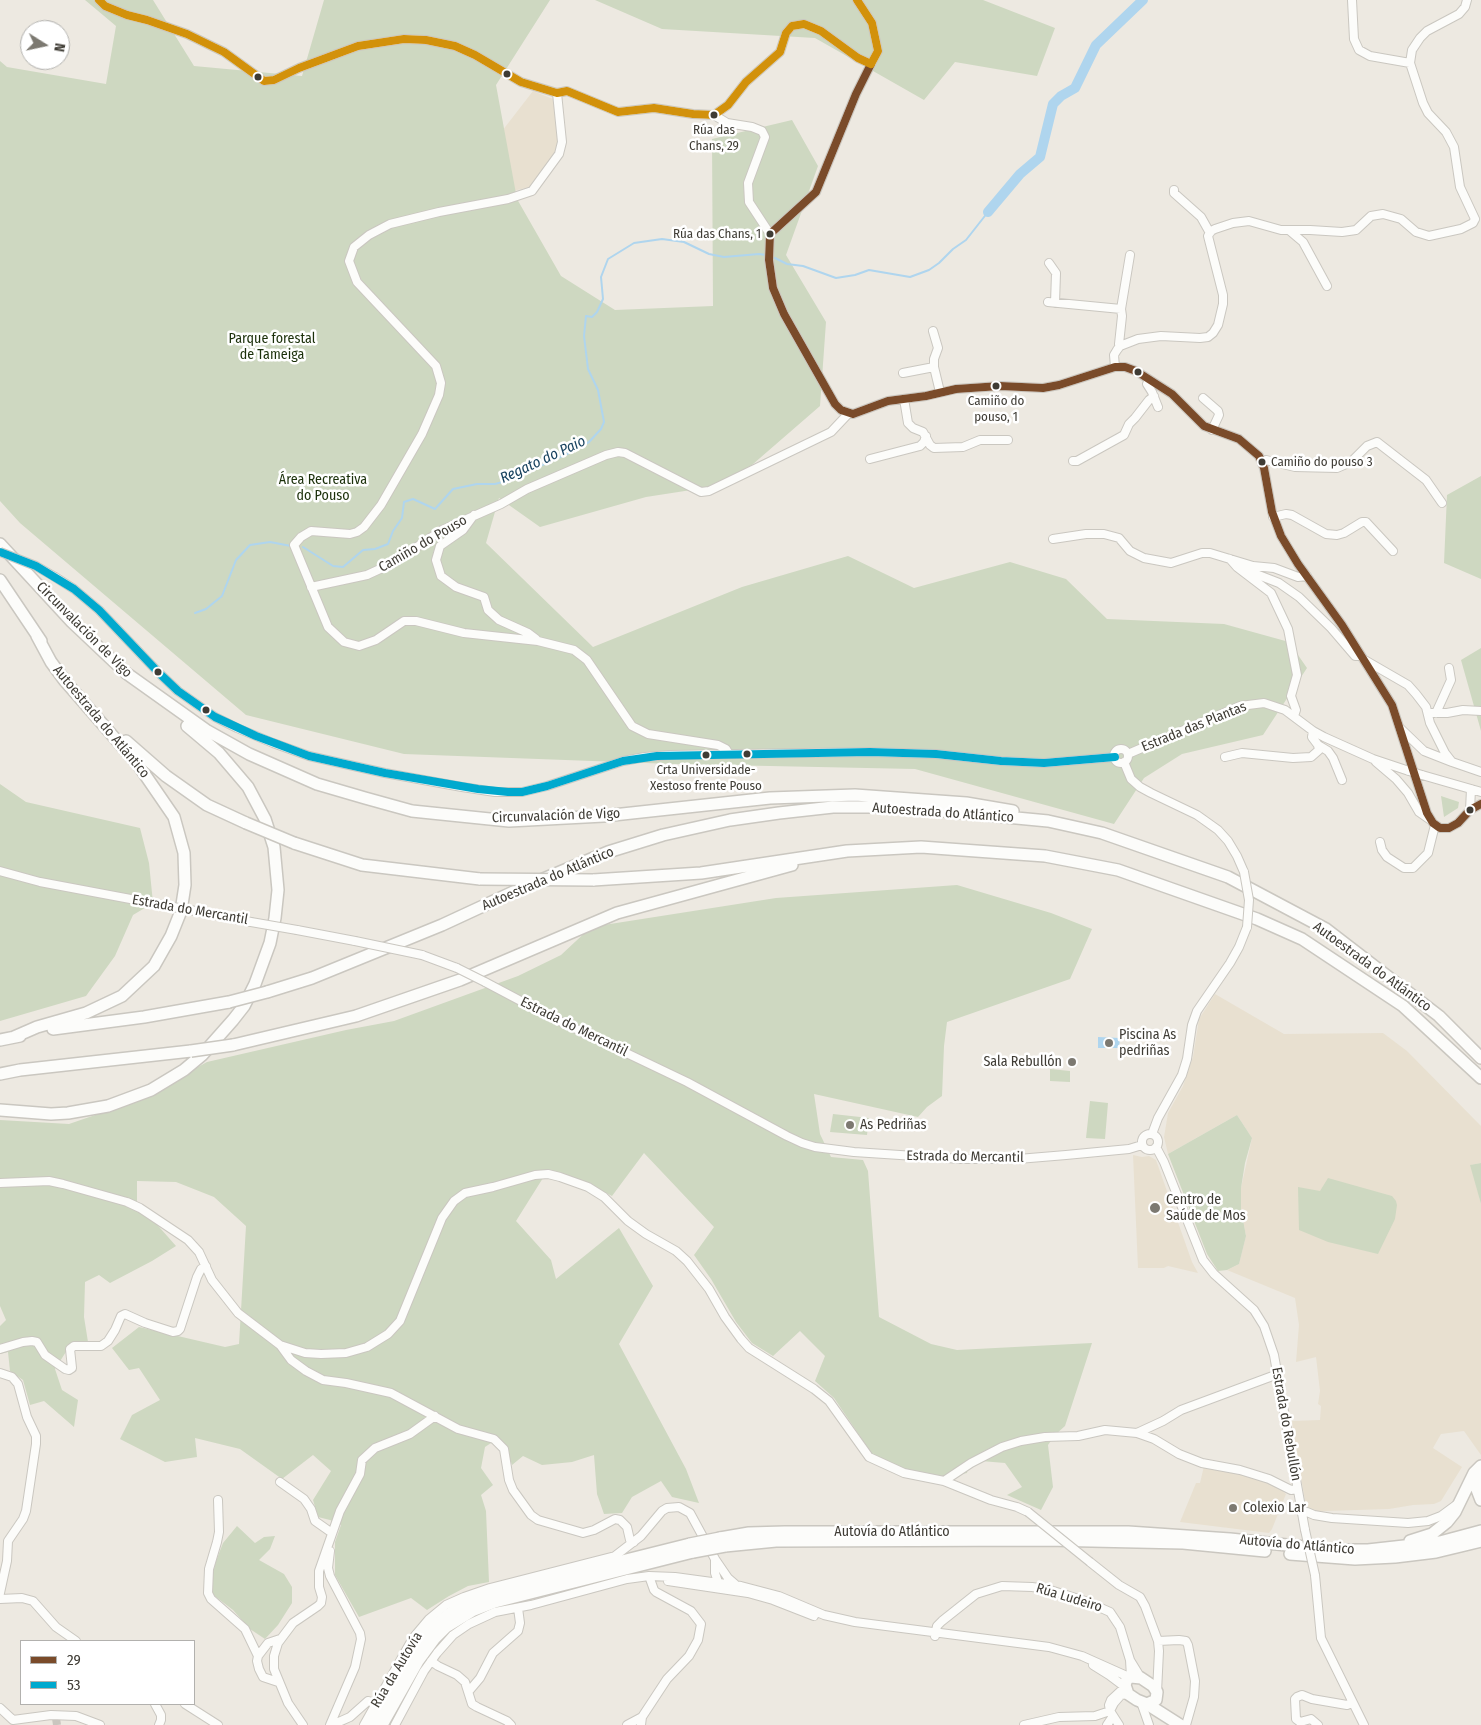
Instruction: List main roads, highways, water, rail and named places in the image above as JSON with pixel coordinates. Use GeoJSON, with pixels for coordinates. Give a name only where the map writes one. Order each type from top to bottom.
{"type":"FeatureCollection","features":[{"type":"Feature","properties":{"kind":"highway","name":"Circunvalación de Vigo"},"geometry":{"type":"LineString","coordinates":[[0,544],[72,622],[138,682],[206,730],[249,754],[317,784],[412,811],[509,821],[604,816],[770,798],[855,795],[966,803],[1011,810],[1048,821]]}},
{"type":"Feature","properties":{"kind":"highway"},"geometry":{"type":"LineString","coordinates":[[0,580],[37,636]]}},
{"type":"Feature","properties":{"kind":"highway","name":"Autoestrada do Atlántico"},"geometry":{"type":"LineString","coordinates":[[37,636],[68,676],[128,744],[166,776],[207,805],[294,843],[362,865],[480,879],[593,880],[701,873],[847,851],[921,847],[1046,856],[1118,870],[1257,919],[1302,939],[1403,1006],[1481,1078]]}},
{"type":"Feature","properties":{"kind":"highway","name":"Autoestrada do Atlántico"},"geometry":{"type":"LineString","coordinates":[[14,1037],[37,1027],[86,1013],[122,996],[154,966],[172,936],[181,911],[185,885],[184,853],[174,817],[139,766],[56,668],[37,636]]}},
{"type":"Feature","properties":{"kind":"highway"},"geometry":{"type":"LineString","coordinates":[[0,1110],[43,1114],[68,1113],[108,1106],[160,1085],[202,1056],[221,1035],[244,1006],[264,964],[275,918],[278,890],[274,847],[265,819],[248,788],[220,753],[154,701],[138,682]]}},
{"type":"Feature","properties":{"kind":"highway","name":"Autoestrada do Atlántico"},"geometry":{"type":"LineString","coordinates":[[0,1040],[60,1027],[144,1017],[230,1002],[267,992],[312,978],[442,925],[524,887],[608,852],[673,832],[730,820],[833,808],[901,807],[1048,821],[1102,833],[1228,877],[1326,929],[1439,1016],[1481,1058]]}},
{"type":"Feature","properties":{"kind":"highway","name":"Autoestrada do Atlántico"},"geometry":{"type":"LineString","coordinates":[[0,1074],[233,1045],[356,1016],[460,980],[617,913],[847,851]]}},
{"type":"Feature","properties":{"kind":"highway"},"geometry":{"type":"LineString","coordinates":[[1439,1016],[1481,1049]]}},
{"type":"Feature","properties":{"kind":"highway"},"geometry":{"type":"LineString","coordinates":[[1392,1548],[1440,1529],[1447,1522],[1462,1498],[1474,1473],[1481,1467]]}},
{"type":"Feature","properties":{"kind":"highway"},"geometry":{"type":"LineString","coordinates":[[1481,1467],[1475,1482],[1477,1494],[1481,1500]]}},
{"type":"Feature","properties":{"kind":"highway","name":"Autovía do Atlántico"},"geometry":{"type":"LineString","coordinates":[[373,1725],[422,1639],[449,1614],[480,1598],[539,1578],[569,1574],[722,1542],[749,1533],[1128,1532],[1230,1539],[1334,1550],[1368,1550],[1440,1542],[1481,1531]]}},
{"type":"Feature","properties":{"kind":"highway","name":"Autovía do Atlántico"},"geometry":{"type":"LineString","coordinates":[[722,1542],[1143,1542],[1228,1547],[1324,1558],[1355,1559],[1436,1552],[1481,1541]]}},
{"type":"Feature","properties":{"kind":"highway","name":"Autovía do Atlántico"},"geometry":{"type":"LineString","coordinates":[[382,1725],[418,1661],[435,1638],[446,1627],[472,1611],[495,1602],[692,1548]]}},
{"type":"Feature","properties":{"kind":"highway"},"geometry":{"type":"LineString","coordinates":[[569,1574],[588,1563]]}},
{"type":"Feature","properties":{"kind":"highway"},"geometry":{"type":"LineString","coordinates":[[490,1588],[539,1578]]}},
{"type":"Feature","properties":{"kind":"highway"},"geometry":{"type":"LineString","coordinates":[[1151,1708],[1134,1683],[1151,1708],[1170,1717],[1180,1725]]}},
{"type":"Feature","properties":{"kind":"water","name":"Piscina As pedriñas"},"geometry":{"type":"Polygon","coordinates":[[[1098,1037],[1120,1038],[1119,1048],[1098,1048],[1098,1037]]]}},
{"type":"Feature","properties":{"kind":"waterway"},"geometry":{"type":"LineString","coordinates":[[988,212],[1020,174],[1040,157],[1053,104],[1061,96],[1075,88],[1096,45],[1143,0]]}},
{"type":"Feature","properties":{"kind":"waterway","name":"Regato do Paio"},"geometry":{"type":"LineString","coordinates":[[775,258],[787,264],[803,266],[836,278],[855,275],[869,270],[910,277],[929,270],[939,263],[953,249],[966,240],[988,212]]}},
{"type":"Feature","properties":{"kind":"waterway","name":"Regato do Paio"},"geometry":{"type":"LineString","coordinates":[[303,547],[333,566],[343,567],[363,550],[375,549],[388,544],[393,531],[402,518],[404,502],[413,499],[435,509],[453,489],[506,481],[589,442],[601,429],[604,422],[598,390],[588,369],[584,336],[586,316],[592,317],[597,312],[603,299],[601,277],[608,259],[634,243],[662,239],[684,242],[709,254],[724,257],[766,255]]}},
{"type":"Feature","properties":{"kind":"waterway","name":"Regato do Paio"},"geometry":{"type":"LineString","coordinates":[[195,613],[206,609],[222,596],[236,560],[250,545],[270,542],[291,546]]}},
{"type":"Feature","properties":{"kind":"tunnel"},"geometry":{"type":"LineString","coordinates":[[56,1718],[57,1725]]}},
{"type":"Feature","properties":{"kind":"place","name":"Rúa das Chans, 29"},"geometry":{"type":"Point","coordinates":[714,115]}},
{"type":"Feature","properties":{"kind":"place","name":"Rúa das Chans, 1"},"geometry":{"type":"Point","coordinates":[770,234]}},
{"type":"Feature","properties":{"kind":"place","name":"Camiño do pouso, 1"},"geometry":{"type":"Point","coordinates":[996,386]}},
{"type":"Feature","properties":{"kind":"place","name":"Camiño do pouso 3"},"geometry":{"type":"Point","coordinates":[1262,462]}},
{"type":"Feature","properties":{"kind":"place","name":"Crta Universidade- Xestoso frente Pouso"},"geometry":{"type":"Point","coordinates":[706,755]}},
{"type":"Feature","properties":{"kind":"place","name":"Piscina As pedriñas"},"geometry":{"type":"Point","coordinates":[1109,1043]}},
{"type":"Feature","properties":{"kind":"place","name":"Sala Rebullón"},"geometry":{"type":"Point","coordinates":[1072,1062]}},
{"type":"Feature","properties":{"kind":"place","name":"As Pedriñas"},"geometry":{"type":"Point","coordinates":[850,1125]}},
{"type":"Feature","properties":{"kind":"place","name":"Centro de Saúde de Mos"},"geometry":{"type":"Point","coordinates":[1155,1208]}},
{"type":"Feature","properties":{"kind":"place","name":"Colexio Lar"},"geometry":{"type":"Point","coordinates":[1233,1508]}},
{"type":"Feature","properties":{"kind":"park label","name":"Parque forestal de Tameiga"},"geometry":{"type":"Point","coordinates":[272,348]}},
{"type":"Feature","properties":{"kind":"park label","name":"Área Recreativa do Pouso"},"geometry":{"type":"Point","coordinates":[323,488]}}]}
